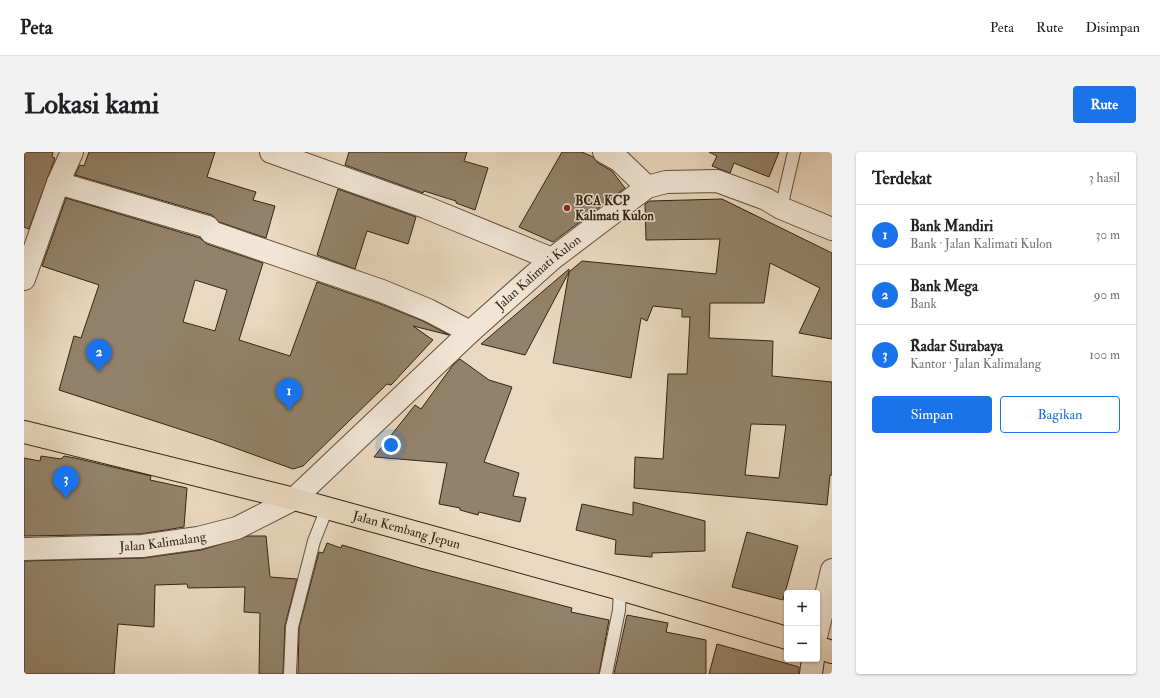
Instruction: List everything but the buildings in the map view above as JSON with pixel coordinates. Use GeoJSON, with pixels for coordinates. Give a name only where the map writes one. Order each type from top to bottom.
{"type":"FeatureCollection","features":[{"type":"Feature","properties":{"kind":"main road","name":"Jalan Kembang Jepun"},"geometry":{"type":"LineString","coordinates":[[24,432],[294,499],[620,589],[784,637]]}},
{"type":"Feature","properties":{"kind":"main road"},"geometry":{"type":"LineString","coordinates":[[820,648],[832,652]]}},
{"type":"Feature","properties":{"kind":"street"},"geometry":{"type":"LineString","coordinates":[[24,279],[58,183],[72,152]]}},
{"type":"Feature","properties":{"kind":"street"},"geometry":{"type":"LineString","coordinates":[[271,152],[425,207],[552,259]]}},
{"type":"Feature","properties":{"kind":"street"},"geometry":{"type":"LineString","coordinates":[[604,152],[620,161],[647,187]]}},
{"type":"Feature","properties":{"kind":"street","name":"Jalan Kalimati Kulon"},"geometry":{"type":"LineString","coordinates":[[294,499],[470,332],[552,259],[647,187],[666,182],[717,181],[766,199],[781,208],[832,229]]}},
{"type":"Feature","properties":{"kind":"street"},"geometry":{"type":"LineString","coordinates":[[58,183],[208,228],[210,232],[382,291],[428,310],[470,332]]}},
{"type":"Feature","properties":{"kind":"street","name":"Jalan Kalimalang"},"geometry":{"type":"LineString","coordinates":[[24,549],[142,546],[198,538],[237,528],[294,499]]}},
{"type":"Feature","properties":{"kind":"street"},"geometry":{"type":"LineString","coordinates":[[819,626],[832,570]]}},
{"type":"Feature","properties":{"kind":"street"},"geometry":{"type":"LineString","coordinates":[[811,674],[813,662]]}},
{"type":"Feature","properties":{"kind":"lane"},"geometry":{"type":"LineString","coordinates":[[781,208],[794,152]]}},
{"type":"Feature","properties":{"kind":"lane"},"geometry":{"type":"LineString","coordinates":[[290,674],[292,627],[314,541],[326,508]]}},
{"type":"Feature","properties":{"kind":"lane"},"geometry":{"type":"LineString","coordinates":[[606,674],[619,610],[620,589]]}},
{"type":"Feature","properties":{"kind":"place","name":"BCA KCP Kalimati Kulon"},"geometry":{"type":"Point","coordinates":[567,208]}},
{"type":"Feature","properties":{"kind":"place","name":"Bank Mega"},"geometry":{"type":"Point","coordinates":[99,372]}},
{"type":"Feature","properties":{"kind":"place","name":"Bank Mandiri"},"geometry":{"type":"Point","coordinates":[289,411]}},
{"type":"Feature","properties":{"kind":"place","name":"Radar Surabaya"},"geometry":{"type":"Point","coordinates":[66,499]}}]}
